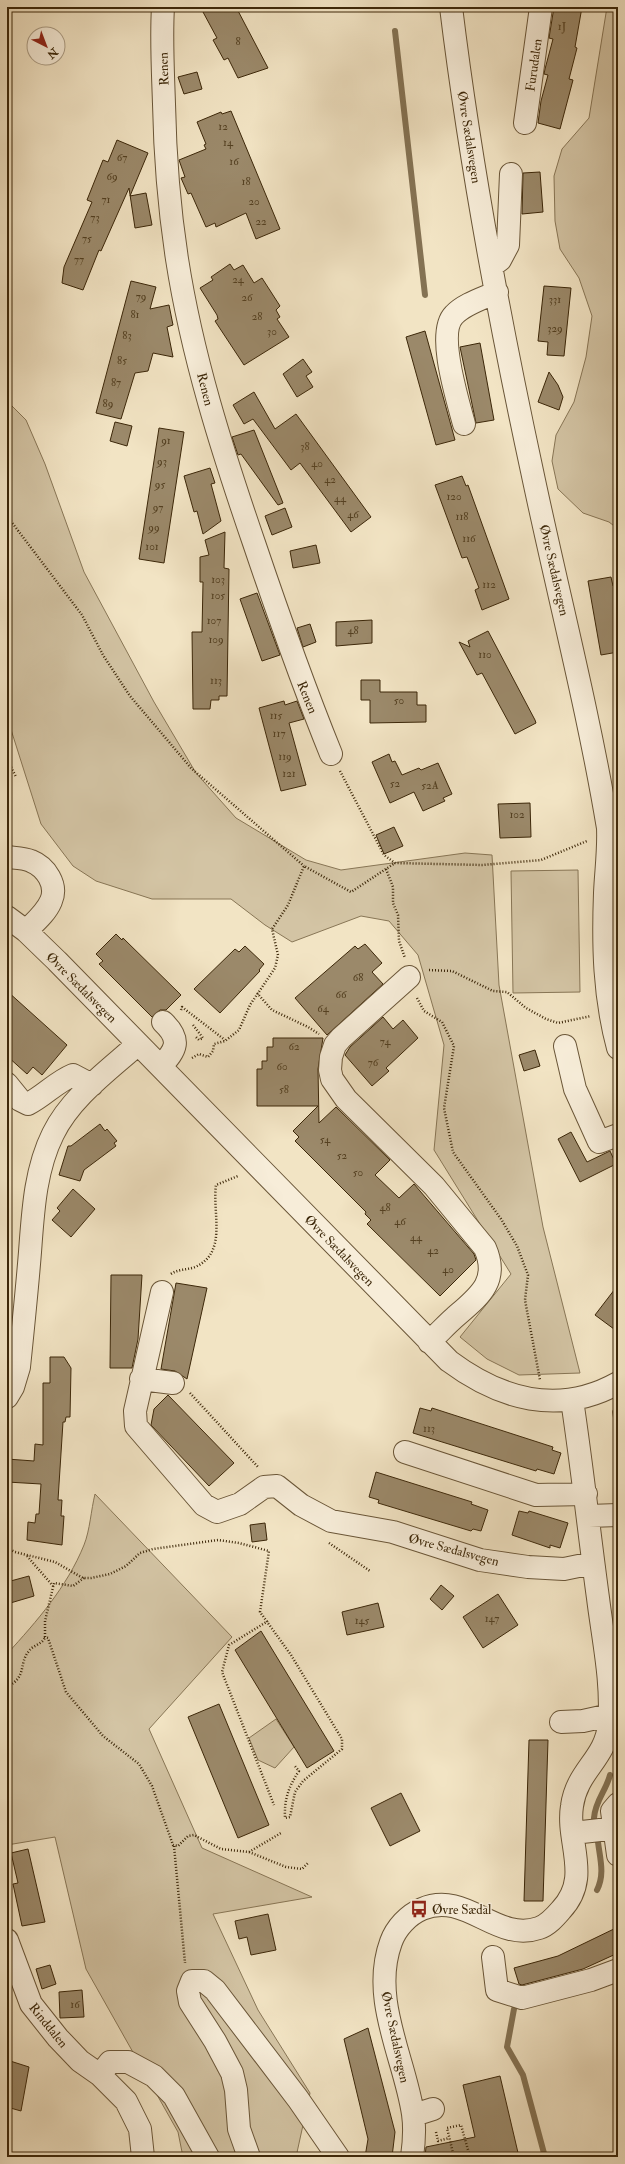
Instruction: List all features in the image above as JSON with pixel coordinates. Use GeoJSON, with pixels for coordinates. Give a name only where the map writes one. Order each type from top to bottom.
{"type":"FeatureCollection","features":[{"type":"Feature","properties":{"kind":"street","name":"Renen"},"geometry":{"type":"LineString","coordinates":[[163,7],[161,32],[165,144],[177,259],[188,317],[209,402],[236,492],[300,677],[331,754]]}},
{"type":"Feature","properties":{"kind":"street","name":"Øvre Sædalsvegen"},"geometry":{"type":"LineString","coordinates":[[451,7],[492,266],[532,472],[598,767],[608,828],[606,846],[604,966],[608,1000],[618,1048]]}},
{"type":"Feature","properties":{"kind":"street","name":"Furudalen"},"geometry":{"type":"LineString","coordinates":[[525,123],[541,7]]}},
{"type":"Feature","properties":{"kind":"street"},"geometry":{"type":"LineString","coordinates":[[492,266],[500,260],[508,245],[511,174]]}},
{"type":"Feature","properties":{"kind":"street"},"geometry":{"type":"LineString","coordinates":[[464,424],[452,372],[446,334],[448,323],[454,314],[497,292]]}},
{"type":"Feature","properties":{"kind":"street"},"geometry":{"type":"LineString","coordinates":[[7,857],[32,861],[43,868],[49,876],[53,888],[52,899],[45,912],[26,931]]}},
{"type":"Feature","properties":{"kind":"street","name":"Øvre Sædalsvegen"},"geometry":{"type":"LineString","coordinates":[[7,917],[26,931],[429,1342],[462,1370],[490,1387],[534,1400],[572,1400],[594,1394],[618,1383]]}},
{"type":"Feature","properties":{"kind":"street"},"geometry":{"type":"LineString","coordinates":[[407,980],[335,1045],[331,1057],[330,1070],[338,1088],[346,1099],[434,1186],[485,1248],[488,1255],[490,1274],[482,1292],[429,1342]]}},
{"type":"Feature","properties":{"kind":"street"},"geometry":{"type":"LineString","coordinates":[[160,1066],[173,1053],[176,1046],[174,1024]]}},
{"type":"Feature","properties":{"kind":"street"},"geometry":{"type":"LineString","coordinates":[[7,1397],[13,1387],[19,1366],[35,1196],[42,1163],[53,1134],[68,1112],[92,1085],[138,1044]]}},
{"type":"Feature","properties":{"kind":"street"},"geometry":{"type":"LineString","coordinates":[[565,1046],[575,1089],[599,1142],[618,1135]]}},
{"type":"Feature","properties":{"kind":"street"},"geometry":{"type":"LineString","coordinates":[[7,1084],[20,1100],[28,1104],[44,1096],[60,1081],[73,1075],[92,1085]]}},
{"type":"Feature","properties":{"kind":"street"},"geometry":{"type":"LineString","coordinates":[[162,1292],[141,1378],[173,1383]]}},
{"type":"Feature","properties":{"kind":"street","name":"Øvre Sædalsvegen"},"geometry":{"type":"LineString","coordinates":[[141,1378],[134,1412],[136,1426],[204,1505],[217,1512],[240,1504],[264,1487],[278,1486],[301,1505],[331,1521],[393,1532],[480,1560],[528,1567],[564,1569],[593,1564]]}},
{"type":"Feature","properties":{"kind":"street","name":"Øvre Sædalsvegen"},"geometry":{"type":"LineString","coordinates":[[412,2157],[423,2112],[385,1998],[385,1964],[391,1941],[400,1926],[412,1913],[433,1904],[455,1905],[500,1926],[521,1931],[540,1928],[553,1919],[562,1910],[574,1890],[578,1872],[571,1808],[575,1787],[606,1742],[610,1714],[610,1700],[593,1564],[589,1516],[572,1400]]}},
{"type":"Feature","properties":{"kind":"street"},"geometry":{"type":"LineString","coordinates":[[405,1452],[536,1495],[586,1494]]}},
{"type":"Feature","properties":{"kind":"street"},"geometry":{"type":"LineString","coordinates":[[589,1516],[618,1515]]}},
{"type":"Feature","properties":{"kind":"street"},"geometry":{"type":"LineString","coordinates":[[561,1722],[583,1721],[610,1714]]}},
{"type":"Feature","properties":{"kind":"street"},"geometry":{"type":"LineString","coordinates":[[618,1804],[612,1811],[616,1828],[618,1855]]}},
{"type":"Feature","properties":{"kind":"street"},"geometry":{"type":"LineString","coordinates":[[573,1833],[616,1828]]}},
{"type":"Feature","properties":{"kind":"street","name":"Rinddalen"},"geometry":{"type":"LineString","coordinates":[[7,1940],[31,2004],[62,2043],[80,2061],[100,2075],[126,2101],[140,2129],[143,2157]]}},
{"type":"Feature","properties":{"kind":"street"},"geometry":{"type":"LineString","coordinates":[[493,1957],[497,1990],[522,1998],[591,1980],[618,1970]]}},
{"type":"Feature","properties":{"kind":"street"},"geometry":{"type":"LineString","coordinates":[[250,2157],[239,2129],[236,2090],[232,2073],[215,2041],[190,2002],[188,1991],[192,1981],[204,1981],[215,1990],[298,2099],[338,2157]]}},
{"type":"Feature","properties":{"kind":"street"},"geometry":{"type":"LineString","coordinates":[[100,2075],[110,2062],[128,2062],[154,2076],[174,2096],[208,2157]]}},
{"type":"Feature","properties":{"kind":"path"},"geometry":{"type":"LineString","coordinates":[[57,7],[60,9],[68,9],[73,7]]}},
{"type":"Feature","properties":{"kind":"path"},"geometry":{"type":"LineString","coordinates":[[7,516],[82,615],[103,655],[130,696],[192,768],[304,866],[351,892],[395,863]]}},
{"type":"Feature","properties":{"kind":"path"},"geometry":{"type":"LineString","coordinates":[[331,754],[384,855],[395,863],[482,865],[541,860],[606,846]]}},
{"type":"Feature","properties":{"kind":"path"},"geometry":{"type":"LineString","coordinates":[[7,759],[16,777]]}},
{"type":"Feature","properties":{"kind":"path"},"geometry":{"type":"LineString","coordinates":[[196,1056],[199,1054],[208,1057],[213,1051],[214,1044],[226,1041],[239,1030],[250,1005],[275,968],[278,956],[272,929],[288,905],[304,866]]}},
{"type":"Feature","properties":{"kind":"path"},"geometry":{"type":"LineString","coordinates":[[386,869],[393,887],[393,903],[398,915],[399,941],[404,952],[407,980],[424,1011],[442,1022],[454,1046],[444,1108],[453,1152],[501,1219],[518,1246],[528,1276],[525,1300],[541,1384]]}},
{"type":"Feature","properties":{"kind":"path"},"geometry":{"type":"LineString","coordinates":[[407,980],[418,970],[452,971],[493,991],[507,992],[526,1008],[546,1019],[558,1023],[595,1015]]}},
{"type":"Feature","properties":{"kind":"path"},"geometry":{"type":"LineString","coordinates":[[258,993],[272,1010],[308,1027],[335,1045]]}},
{"type":"Feature","properties":{"kind":"path"},"geometry":{"type":"LineString","coordinates":[[185,1014],[180,1009],[182,1007],[226,1041]]}},
{"type":"Feature","properties":{"kind":"path"},"geometry":{"type":"LineString","coordinates":[[174,1024],[180,1022],[187,1028],[199,1040],[202,1039],[202,1038],[174,1024]]}},
{"type":"Feature","properties":{"kind":"path"},"geometry":{"type":"LineString","coordinates":[[162,1292],[168,1276],[172,1272],[194,1267],[212,1253],[217,1238],[214,1196],[216,1185],[243,1174]]}},
{"type":"Feature","properties":{"kind":"path"},"geometry":{"type":"LineString","coordinates":[[173,1383],[183,1386],[242,1452]]}},
{"type":"Feature","properties":{"kind":"path"},"geometry":{"type":"LineString","coordinates":[[192,1981],[183,1960],[174,1846],[152,1786],[139,1764],[118,1749],[99,1731],[66,1692],[45,1637],[45,1621],[54,1583],[73,1586],[84,1578],[110,1574],[126,1566],[140,1553],[153,1549],[218,1540],[240,1543],[269,1551],[260,1612],[268,1621],[291,1655],[342,1739],[342,1749],[303,1781],[295,1792],[290,1817],[285,1818],[285,1801],[289,1786],[299,1771],[294,1765]]}},
{"type":"Feature","properties":{"kind":"path"},"geometry":{"type":"LineString","coordinates":[[324,1540],[370,1571]]}},
{"type":"Feature","properties":{"kind":"path"},"geometry":{"type":"LineString","coordinates":[[7,1548],[26,1555],[55,1562],[84,1578]]}},
{"type":"Feature","properties":{"kind":"path"},"geometry":{"type":"LineString","coordinates":[[26,1555],[53,1586]]}},
{"type":"Feature","properties":{"kind":"path"},"geometry":{"type":"LineString","coordinates":[[268,1621],[229,1645],[222,1672],[274,1805]]}},
{"type":"Feature","properties":{"kind":"path"},"geometry":{"type":"LineString","coordinates":[[7,1687],[18,1679],[28,1651],[44,1640],[45,1637]]}},
{"type":"Feature","properties":{"kind":"path"},"geometry":{"type":"LineString","coordinates":[[249,1852],[281,1833]]}},
{"type":"Feature","properties":{"kind":"path"},"geometry":{"type":"LineString","coordinates":[[174,1846],[178,1846],[192,1835],[221,1849],[249,1852],[286,1867],[302,1869],[308,1863]]}},
{"type":"Feature","properties":{"kind":"path"},"geometry":{"type":"LineString","coordinates":[[454,2157],[447,2128],[461,2125],[470,2157]]}},
{"type":"Feature","properties":{"kind":"path"},"geometry":{"type":"LineString","coordinates":[[438,2138],[438,2141],[449,2138]]}},
{"type":"Feature","properties":{"kind":"shaded area"},"geometry":{"type":"Polygon","coordinates":[[[607,7],[618,7],[618,529],[609,522],[583,513],[558,489],[552,461],[556,435],[574,402],[586,357],[592,316],[579,278],[560,249],[555,221],[554,176],[562,149],[589,118],[607,7]]]}},
{"type":"Feature","properties":{"kind":"shaded area"},"geometry":{"type":"Polygon","coordinates":[[[7,401],[26,420],[45,464],[84,572],[154,702],[196,773],[236,818],[306,860],[341,870],[465,853],[492,855],[499,985],[543,1227],[580,1373],[519,1375],[487,1359],[460,1337],[511,1274],[434,1150],[444,1045],[418,955],[389,921],[361,916],[292,942],[265,925],[231,899],[152,899],[96,881],[73,866],[41,824],[7,717],[7,401]]]}},
{"type":"Feature","properties":{"kind":"shaded area"},"geometry":{"type":"Polygon","coordinates":[[[578,870],[580,992],[513,993],[511,871],[578,870]]]}},
{"type":"Feature","properties":{"kind":"shaded area"},"geometry":{"type":"Polygon","coordinates":[[[95,1494],[232,1637],[149,1729],[202,1848],[312,1897],[213,1914],[258,2010],[310,2093],[296,2157],[183,2157],[178,2132],[86,1969],[55,1837],[7,1845],[7,1654],[40,1616],[69,1575],[86,1539],[95,1494]]]}},
{"type":"Feature","properties":{"kind":"shaded area"},"geometry":{"type":"Polygon","coordinates":[[[276,1719],[294,1747],[275,1768],[258,1760],[249,1738],[276,1719]]]}},
{"type":"Feature","properties":{"kind":"building"},"geometry":{"type":"Polygon","coordinates":[[[212,7],[236,7],[268,68],[238,78],[228,58],[224,60],[213,40],[217,38],[203,12],[212,7]]]}},
{"type":"Feature","properties":{"kind":"building"},"geometry":{"type":"Polygon","coordinates":[[[554,7],[582,7],[575,47],[577,48],[569,79],[573,80],[560,129],[538,123],[541,101],[548,75],[544,74],[553,39],[549,38],[554,7]]]}},
{"type":"Feature","properties":{"kind":"building"},"geometry":{"type":"Polygon","coordinates":[[[197,72],[202,89],[184,94],[178,77],[197,72]]]}},
{"type":"Feature","properties":{"kind":"building"},"geometry":{"type":"Polygon","coordinates":[[[231,111],[280,229],[256,239],[246,213],[216,227],[215,223],[206,227],[191,193],[188,194],[181,178],[185,177],[179,160],[206,149],[204,145],[206,144],[197,122],[221,112],[222,114],[231,111]]]}},
{"type":"Feature","properties":{"kind":"building"},"geometry":{"type":"Polygon","coordinates":[[[117,140],[148,153],[130,196],[129,188],[101,251],[99,250],[83,290],[62,283],[64,267],[92,202],[87,200],[103,160],[108,162],[117,140]]]}},
{"type":"Feature","properties":{"kind":"building"},"geometry":{"type":"Polygon","coordinates":[[[540,172],[543,212],[522,214],[523,173],[540,172]]]}},
{"type":"Feature","properties":{"kind":"building"},"geometry":{"type":"Polygon","coordinates":[[[146,193],[152,225],[135,228],[130,196],[146,193]]]}},
{"type":"Feature","properties":{"kind":"building"},"geometry":{"type":"Polygon","coordinates":[[[230,264],[234,270],[243,265],[254,283],[262,278],[280,306],[276,310],[280,317],[277,319],[289,337],[244,365],[215,321],[218,319],[217,315],[200,288],[213,280],[211,277],[230,264]]]}},
{"type":"Feature","properties":{"kind":"building"},"geometry":{"type":"Polygon","coordinates":[[[131,281],[156,287],[150,309],[169,305],[173,325],[167,327],[173,357],[153,353],[148,371],[135,373],[121,419],[96,413],[131,281]]]}},
{"type":"Feature","properties":{"kind":"building"},"geometry":{"type":"Polygon","coordinates":[[[544,286],[571,288],[564,356],[547,355],[548,342],[538,341],[544,286]]]}},
{"type":"Feature","properties":{"kind":"building"},"geometry":{"type":"Polygon","coordinates":[[[425,331],[455,440],[436,445],[406,337],[425,331]]]}},
{"type":"Feature","properties":{"kind":"building"},"geometry":{"type":"Polygon","coordinates":[[[480,343],[494,420],[476,423],[460,347],[480,343]]]}},
{"type":"Feature","properties":{"kind":"building"},"geometry":{"type":"Polygon","coordinates":[[[303,359],[312,372],[306,376],[313,387],[297,397],[283,374],[303,359]]]}},
{"type":"Feature","properties":{"kind":"building"},"geometry":{"type":"Polygon","coordinates":[[[549,372],[558,385],[563,397],[559,410],[538,402],[549,372]]]}},
{"type":"Feature","properties":{"kind":"building"},"geometry":{"type":"Polygon","coordinates":[[[254,392],[275,429],[296,414],[371,517],[351,532],[300,463],[291,470],[253,419],[244,424],[233,405],[254,392]]]}},
{"type":"Feature","properties":{"kind":"building"},"geometry":{"type":"Polygon","coordinates":[[[115,422],[132,426],[127,446],[110,441],[115,422]]]}},
{"type":"Feature","properties":{"kind":"building"},"geometry":{"type":"Polygon","coordinates":[[[159,428],[184,432],[164,563],[139,559],[159,428]]]}},
{"type":"Feature","properties":{"kind":"building"},"geometry":{"type":"Polygon","coordinates":[[[254,430],[283,503],[278,505],[241,454],[238,455],[232,437],[254,430]]]}},
{"type":"Feature","properties":{"kind":"building"},"geometry":{"type":"Polygon","coordinates":[[[210,468],[215,483],[211,484],[221,521],[203,534],[197,511],[194,512],[184,476],[210,468]]]}},
{"type":"Feature","properties":{"kind":"building"},"geometry":{"type":"Polygon","coordinates":[[[462,476],[466,486],[468,485],[509,599],[482,610],[475,590],[479,588],[467,557],[462,558],[435,485],[462,476]]]}},
{"type":"Feature","properties":{"kind":"building"},"geometry":{"type":"Polygon","coordinates":[[[285,508],[292,527],[272,535],[265,516],[285,508]]]}},
{"type":"Feature","properties":{"kind":"building"},"geometry":{"type":"Polygon","coordinates":[[[225,532],[224,568],[229,569],[227,696],[219,696],[219,700],[211,700],[210,709],[193,709],[192,632],[202,632],[203,582],[200,582],[200,557],[209,555],[205,540],[225,532]]]}},
{"type":"Feature","properties":{"kind":"building"},"geometry":{"type":"Polygon","coordinates":[[[316,545],[320,563],[293,568],[290,551],[316,545]]]}},
{"type":"Feature","properties":{"kind":"building"},"geometry":{"type":"Polygon","coordinates":[[[611,577],[613,586],[618,585],[618,652],[601,655],[588,581],[611,577]]]}},
{"type":"Feature","properties":{"kind":"building"},"geometry":{"type":"Polygon","coordinates":[[[257,593],[280,655],[262,661],[240,599],[257,593]]]}},
{"type":"Feature","properties":{"kind":"building"},"geometry":{"type":"Polygon","coordinates":[[[372,620],[372,643],[336,646],[336,622],[372,620]]]}},
{"type":"Feature","properties":{"kind":"building"},"geometry":{"type":"Polygon","coordinates":[[[310,624],[316,642],[303,647],[297,628],[310,624]]]}},
{"type":"Feature","properties":{"kind":"building"},"geometry":{"type":"Polygon","coordinates":[[[488,631],[536,723],[515,734],[482,673],[477,675],[459,642],[470,647],[468,641],[488,631]]]}},
{"type":"Feature","properties":{"kind":"building"},"geometry":{"type":"Polygon","coordinates":[[[361,680],[380,680],[380,692],[417,692],[417,705],[426,705],[426,722],[370,723],[370,700],[361,700],[361,680]]]}},
{"type":"Feature","properties":{"kind":"building"},"geometry":{"type":"Polygon","coordinates":[[[284,701],[285,705],[297,701],[304,719],[289,723],[306,785],[281,791],[259,708],[284,701]]]}},
{"type":"Feature","properties":{"kind":"building"},"geometry":{"type":"Polygon","coordinates":[[[389,754],[392,762],[395,761],[402,775],[419,768],[421,770],[438,763],[452,794],[443,798],[445,801],[423,811],[414,792],[390,803],[372,762],[389,754]]]}},
{"type":"Feature","properties":{"kind":"building"},"geometry":{"type":"Polygon","coordinates":[[[530,803],[531,837],[500,838],[498,804],[530,803]]]}},
{"type":"Feature","properties":{"kind":"building"},"geometry":{"type":"Polygon","coordinates":[[[394,827],[403,846],[384,854],[376,835],[394,827]]]}},
{"type":"Feature","properties":{"kind":"building"},"geometry":{"type":"Polygon","coordinates":[[[116,934],[122,940],[123,938],[181,995],[166,1010],[160,1010],[152,1017],[99,964],[103,961],[96,954],[116,934]]]}},
{"type":"Feature","properties":{"kind":"building"},"geometry":{"type":"Polygon","coordinates":[[[365,944],[382,963],[372,972],[383,984],[327,1035],[295,998],[355,946],[358,949],[365,944]]]}},
{"type":"Feature","properties":{"kind":"building"},"geometry":{"type":"Polygon","coordinates":[[[245,946],[264,964],[259,970],[260,971],[220,1013],[194,989],[235,949],[239,952],[245,946]]]}},
{"type":"Feature","properties":{"kind":"building"},"geometry":{"type":"Polygon","coordinates":[[[7,991],[67,1045],[42,1075],[33,1067],[27,1074],[7,1056],[7,991]]]}},
{"type":"Feature","properties":{"kind":"building"},"geometry":{"type":"Polygon","coordinates":[[[383,1017],[393,1029],[403,1020],[418,1038],[386,1068],[389,1071],[372,1086],[345,1055],[350,1047],[383,1017]]]}},
{"type":"Feature","properties":{"kind":"building"},"geometry":{"type":"Polygon","coordinates":[[[273,1038],[323,1038],[318,1069],[319,1123],[336,1107],[390,1160],[375,1175],[399,1198],[414,1184],[474,1254],[476,1260],[440,1296],[367,1224],[371,1220],[365,1214],[366,1212],[295,1141],[299,1137],[293,1131],[318,1106],[257,1106],[257,1069],[262,1069],[262,1061],[267,1061],[267,1047],[273,1047],[273,1038]]]}},
{"type":"Feature","properties":{"kind":"building"},"geometry":{"type":"Polygon","coordinates":[[[535,1050],[540,1066],[524,1071],[519,1055],[535,1050]]]}},
{"type":"Feature","properties":{"kind":"building"},"geometry":{"type":"Polygon","coordinates":[[[100,1124],[105,1131],[107,1129],[117,1141],[114,1143],[116,1146],[84,1170],[80,1181],[59,1175],[68,1146],[71,1146],[100,1124]]]}},
{"type":"Feature","properties":{"kind":"building"},"geometry":{"type":"Polygon","coordinates":[[[571,1132],[587,1162],[610,1151],[616,1164],[580,1182],[558,1139],[571,1132]]]}},
{"type":"Feature","properties":{"kind":"building"},"geometry":{"type":"Polygon","coordinates":[[[73,1189],[95,1209],[71,1237],[52,1220],[60,1211],[57,1208],[73,1189]]]}},
{"type":"Feature","properties":{"kind":"building"},"geometry":{"type":"Polygon","coordinates":[[[111,1275],[142,1275],[138,1339],[132,1368],[110,1368],[111,1275]]]}},
{"type":"Feature","properties":{"kind":"building"},"geometry":{"type":"Polygon","coordinates":[[[176,1283],[207,1288],[187,1379],[175,1371],[161,1369],[176,1283]]]}},
{"type":"Feature","properties":{"kind":"building"},"geometry":{"type":"Polygon","coordinates":[[[618,1285],[618,1332],[595,1315],[618,1285]]]}},
{"type":"Feature","properties":{"kind":"building"},"geometry":{"type":"Polygon","coordinates":[[[50,1357],[64,1357],[71,1368],[70,1417],[66,1417],[65,1422],[63,1422],[58,1500],[62,1500],[61,1516],[64,1516],[62,1545],[27,1540],[28,1522],[35,1523],[36,1514],[39,1514],[41,1484],[7,1482],[7,1459],[34,1461],[35,1444],[43,1445],[43,1383],[50,1383],[50,1357]]]}},
{"type":"Feature","properties":{"kind":"building"},"geometry":{"type":"Polygon","coordinates":[[[168,1395],[234,1463],[209,1486],[151,1425],[154,1409],[168,1395]]]}},
{"type":"Feature","properties":{"kind":"building"},"geometry":{"type":"Polygon","coordinates":[[[420,1408],[431,1411],[432,1408],[553,1447],[552,1450],[561,1453],[554,1474],[537,1469],[536,1471],[413,1433],[420,1408]]]}},
{"type":"Feature","properties":{"kind":"building"},"geometry":{"type":"Polygon","coordinates":[[[376,1472],[472,1502],[471,1504],[488,1510],[481,1531],[473,1529],[471,1531],[378,1503],[379,1500],[369,1497],[376,1472]]]}},
{"type":"Feature","properties":{"kind":"building"},"geometry":{"type":"Polygon","coordinates":[[[519,1511],[528,1513],[529,1511],[568,1523],[560,1548],[550,1545],[550,1548],[512,1535],[519,1511]]]}},
{"type":"Feature","properties":{"kind":"building"},"geometry":{"type":"Polygon","coordinates":[[[265,1523],[267,1540],[252,1542],[250,1525],[265,1523]]]}},
{"type":"Feature","properties":{"kind":"building"},"geometry":{"type":"Polygon","coordinates":[[[29,1576],[34,1596],[7,1604],[7,1582],[29,1576]]]}},
{"type":"Feature","properties":{"kind":"building"},"geometry":{"type":"Polygon","coordinates":[[[441,1585],[454,1596],[442,1610],[430,1599],[441,1585]]]}},
{"type":"Feature","properties":{"kind":"building"},"geometry":{"type":"Polygon","coordinates":[[[498,1594],[518,1625],[483,1648],[463,1617],[498,1594]]]}},
{"type":"Feature","properties":{"kind":"building"},"geometry":{"type":"Polygon","coordinates":[[[378,1603],[384,1627],[347,1635],[342,1612],[378,1603]]]}},
{"type":"Feature","properties":{"kind":"building"},"geometry":{"type":"Polygon","coordinates":[[[261,1631],[334,1751],[307,1768],[235,1650],[261,1631]]]}},
{"type":"Feature","properties":{"kind":"building"},"geometry":{"type":"Polygon","coordinates":[[[219,1704],[269,1825],[238,1838],[188,1717],[219,1704]]]}},
{"type":"Feature","properties":{"kind":"building"},"geometry":{"type":"Polygon","coordinates":[[[529,1740],[548,1740],[543,1901],[524,1901],[529,1740]]]}},
{"type":"Feature","properties":{"kind":"building"},"geometry":{"type":"Polygon","coordinates":[[[401,1793],[420,1831],[390,1846],[371,1808],[401,1793]]]}},
{"type":"Feature","properties":{"kind":"building"},"geometry":{"type":"Polygon","coordinates":[[[28,1849],[45,1922],[22,1926],[13,1884],[18,1883],[11,1853],[28,1849]]]}},
{"type":"Feature","properties":{"kind":"building"},"geometry":{"type":"Polygon","coordinates":[[[268,1914],[276,1950],[251,1955],[247,1937],[239,1939],[235,1921],[268,1914]]]}},
{"type":"Feature","properties":{"kind":"building"},"geometry":{"type":"Polygon","coordinates":[[[618,1927],[618,1953],[583,1969],[522,1985],[519,1984],[514,1968],[558,1956],[618,1927]]]}},
{"type":"Feature","properties":{"kind":"building"},"geometry":{"type":"Polygon","coordinates":[[[50,1965],[56,1984],[42,1989],[36,1969],[50,1965]]]}},
{"type":"Feature","properties":{"kind":"building"},"geometry":{"type":"Polygon","coordinates":[[[82,1990],[84,2017],[60,2018],[59,1992],[82,1990]]]}},
{"type":"Feature","properties":{"kind":"building"},"geometry":{"type":"Polygon","coordinates":[[[368,2028],[395,2132],[392,2157],[365,2157],[368,2139],[344,2039],[368,2028]]]}},
{"type":"Feature","properties":{"kind":"building"},"geometry":{"type":"Polygon","coordinates":[[[7,2060],[29,2067],[21,2111],[7,2107],[7,2060]]]}},
{"type":"Feature","properties":{"kind":"building"},"geometry":{"type":"Polygon","coordinates":[[[500,2076],[519,2157],[425,2157],[426,2147],[475,2137],[463,2085],[500,2076]]]}},
{"type":"Feature","properties":{"kind":"waterway"},"geometry":{"type":"LineString","coordinates":[[395,31],[425,295]]}},
{"type":"Feature","properties":{"kind":"waterway"},"geometry":{"type":"LineString","coordinates":[[615,1412],[618,1429]]}},
{"type":"Feature","properties":{"kind":"waterway"},"geometry":{"type":"LineString","coordinates":[[594,1818],[596,1806],[610,1775]]}},
{"type":"Feature","properties":{"kind":"waterway"},"geometry":{"type":"LineString","coordinates":[[597,1890],[601,1878],[601,1860],[598,1842]]}},
{"type":"Feature","properties":{"kind":"waterway"},"geometry":{"type":"LineString","coordinates":[[514,2009],[507,2047],[523,2075],[545,2157]]}},
{"type":"Feature","properties":{"kind":"place","name":"Øvre Sædal"},"geometry":{"type":"Point","coordinates":[419,1909]}}]}
